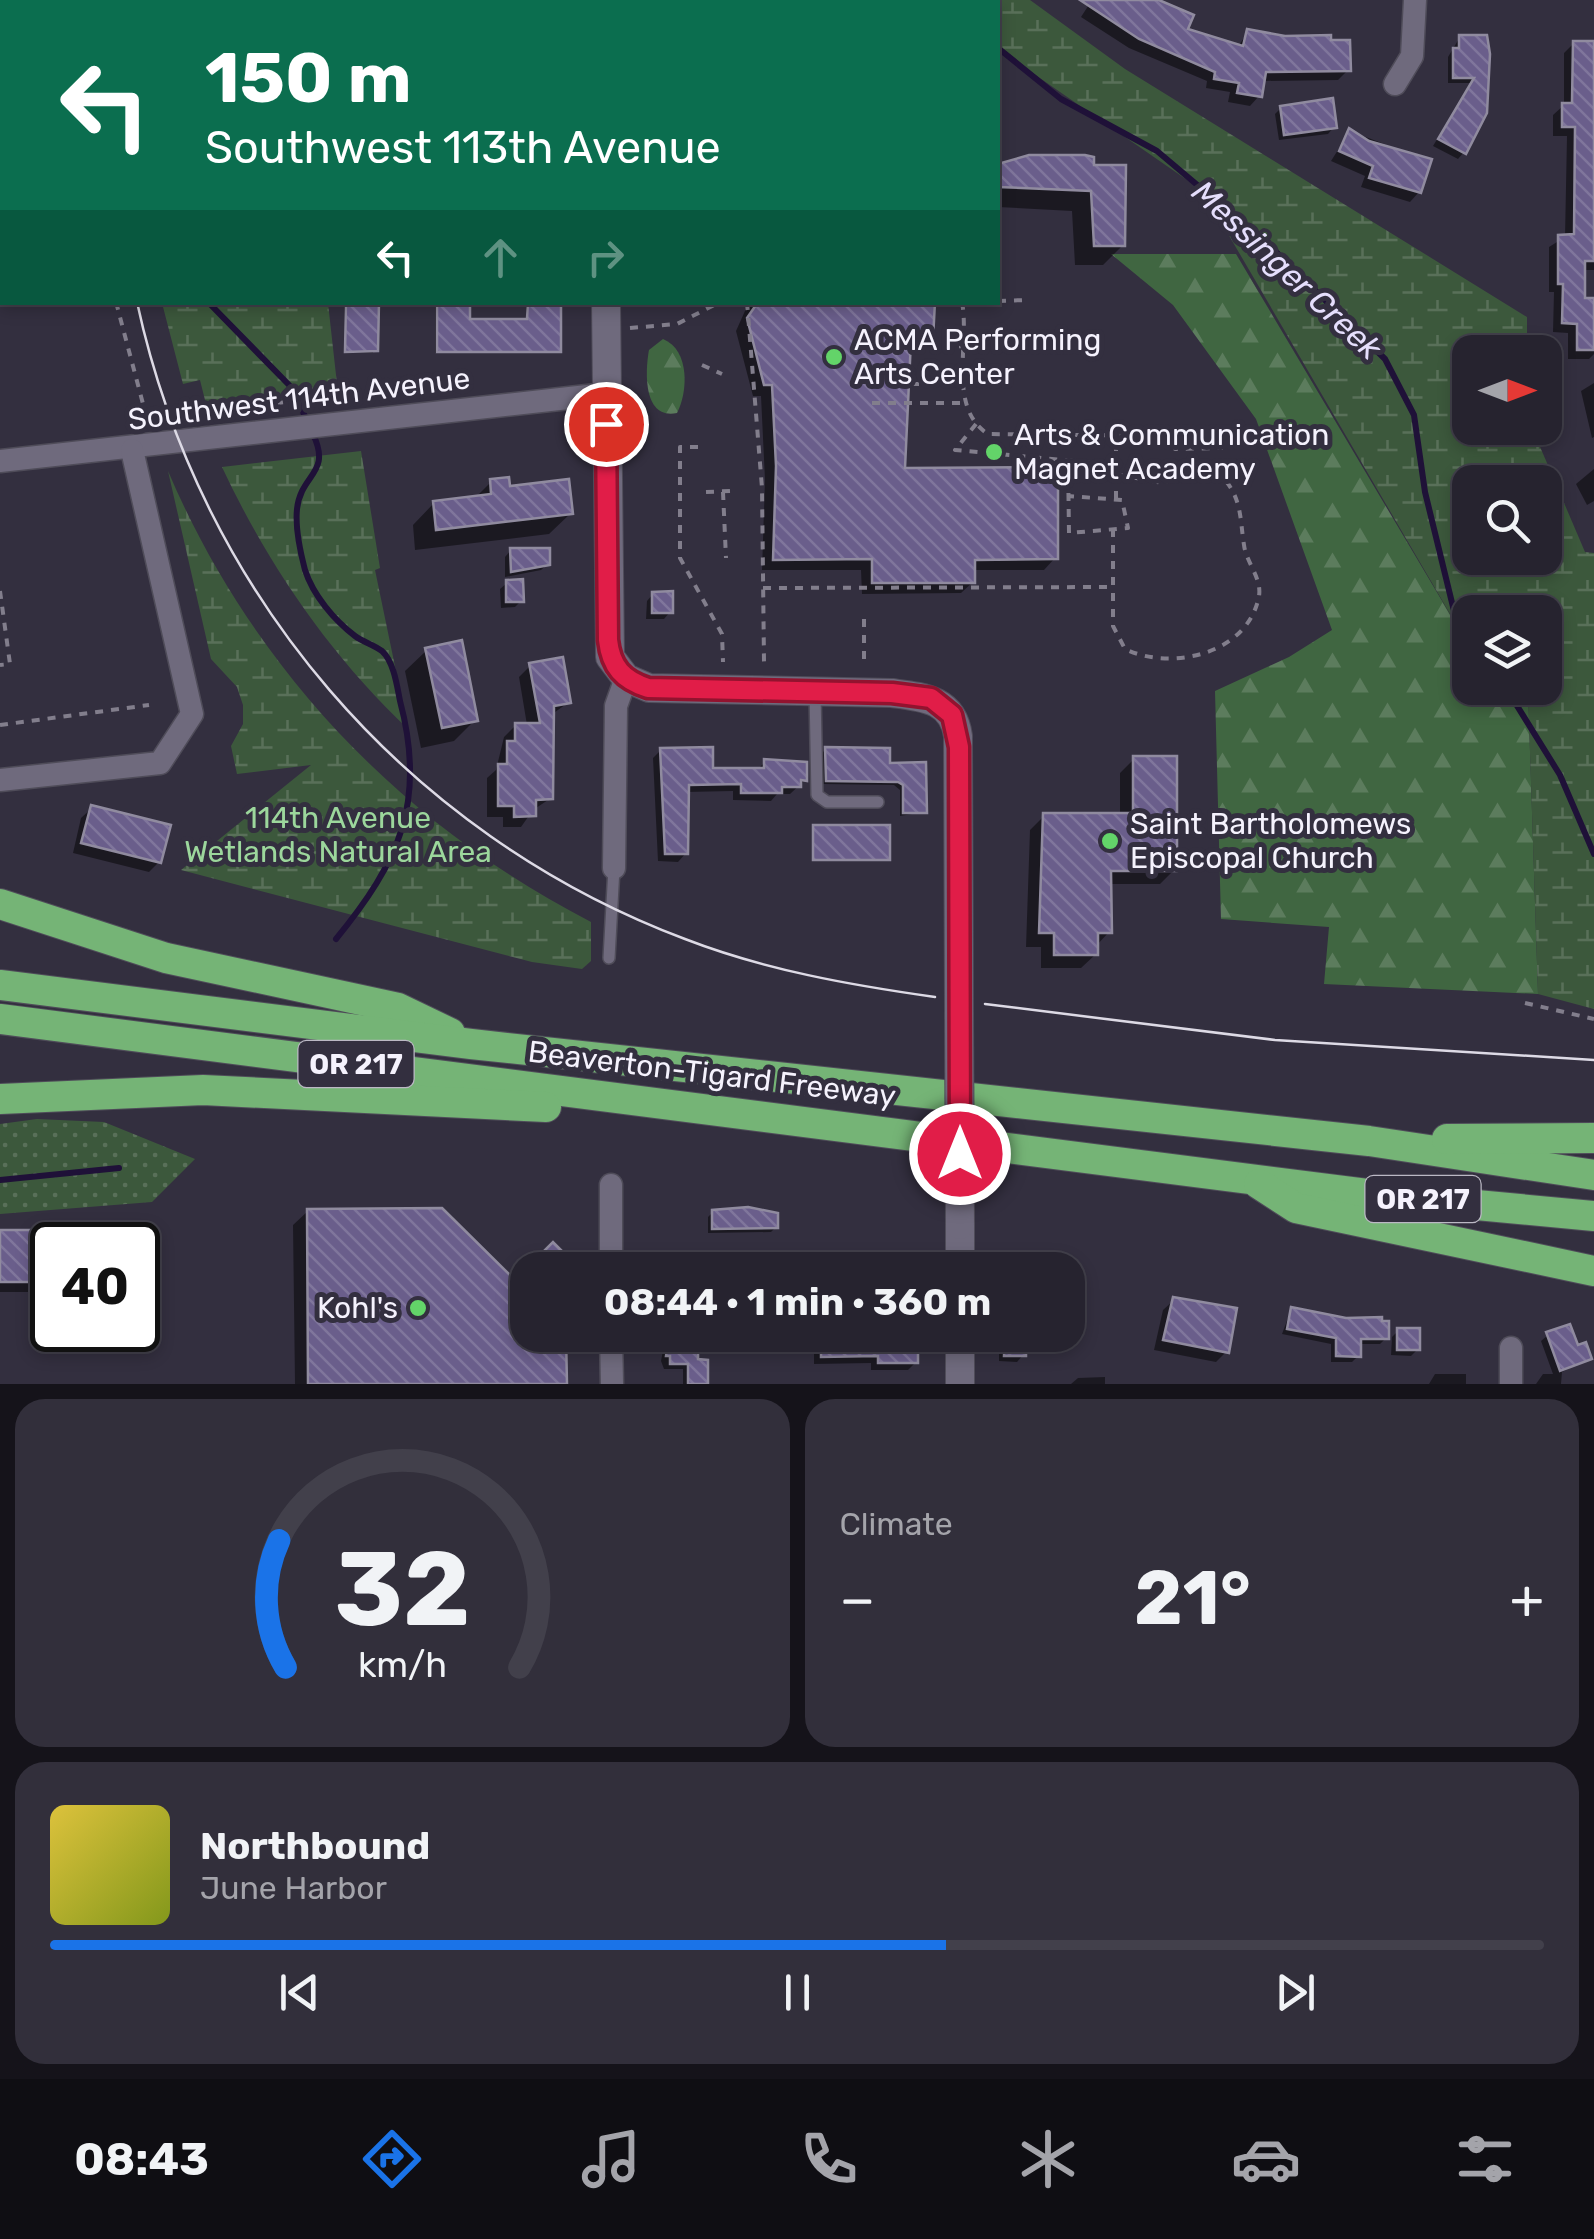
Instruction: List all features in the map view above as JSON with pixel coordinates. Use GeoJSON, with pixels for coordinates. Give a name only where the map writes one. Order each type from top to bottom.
{"type":"FeatureCollection","features":[{"type":"Feature","properties":{"kind":"highway"},"geometry":{"type":"LineString","coordinates":[[0,904],[166,958],[398,1008],[471,1044]]}},
{"type":"Feature","properties":{"kind":"highway","name":"Beaverton-Tigard Freeway"},"geometry":{"type":"LineString","coordinates":[[0,985],[471,1044],[1369,1141],[1594,1174]]}},
{"type":"Feature","properties":{"kind":"highway","name":"Beaverton-Tigard Freeway"},"geometry":{"type":"LineString","coordinates":[[0,1019],[1252,1180],[1594,1216]]}},
{"type":"Feature","properties":{"kind":"highway"},"geometry":{"type":"LineString","coordinates":[[0,1099],[203,1090],[461,1100],[661,1116],[713,1109]]}},
{"type":"Feature","properties":{"kind":"highway"},"geometry":{"type":"LineString","coordinates":[[1369,1141],[1594,1138]]}},
{"type":"Feature","properties":{"kind":"highway"},"geometry":{"type":"LineString","coordinates":[[1252,1180],[1296,1208],[1594,1272]]}},
{"type":"Feature","properties":{"kind":"street"},"geometry":{"type":"LineString","coordinates":[[1395,84],[1412,56],[1414,0]]}},
{"type":"Feature","properties":{"kind":"street"},"geometry":{"type":"LineString","coordinates":[[606,305],[608,640],[610,658],[626,678],[648,688],[915,696],[946,708],[958,736],[960,1252]]}},
{"type":"Feature","properties":{"kind":"street","name":"Southwest 114th Avenue"},"geometry":{"type":"LineString","coordinates":[[0,462],[605,394]]}},
{"type":"Feature","properties":{"kind":"street"},"geometry":{"type":"LineString","coordinates":[[0,780],[160,763],[192,714],[132,450]]}},
{"type":"Feature","properties":{"kind":"street"},"geometry":{"type":"LineString","coordinates":[[614,868],[616,706],[626,678]]}},
{"type":"Feature","properties":{"kind":"street"},"geometry":{"type":"LineString","coordinates":[[611,1185],[611,1252]]}},
{"type":"Feature","properties":{"kind":"street"},"geometry":{"type":"LineString","coordinates":[[1511,1348],[1512,1384]]}},
{"type":"Feature","properties":{"kind":"street"},"geometry":{"type":"LineString","coordinates":[[612,1352],[612,1384]]}},
{"type":"Feature","properties":{"kind":"street"},"geometry":{"type":"LineString","coordinates":[[960,1352],[960,1384]]}},
{"type":"Feature","properties":{"kind":"lane"},"geometry":{"type":"LineString","coordinates":[[815,692],[817,794],[827,802],[878,802]]}},
{"type":"Feature","properties":{"kind":"lane"},"geometry":{"type":"LineString","coordinates":[[610,958],[614,868]]}},
{"type":"Feature","properties":{"kind":"path"},"geometry":{"type":"LineString","coordinates":[[1000,301],[1026,300]]}},
{"type":"Feature","properties":{"kind":"path"},"geometry":{"type":"LineString","coordinates":[[117,305],[149,427]]}},
{"type":"Feature","properties":{"kind":"path"},"geometry":{"type":"LineString","coordinates":[[630,328],[677,324],[714,305]]}},
{"type":"Feature","properties":{"kind":"path"},"geometry":{"type":"LineString","coordinates":[[747,305],[762,488],[764,662]]}},
{"type":"Feature","properties":{"kind":"path"},"geometry":{"type":"LineString","coordinates":[[962,305],[965,403],[976,424],[988,434],[1176,436],[1175,449],[1223,448]]}},
{"type":"Feature","properties":{"kind":"path"},"geometry":{"type":"LineString","coordinates":[[911,347],[1082,344]]}},
{"type":"Feature","properties":{"kind":"path"},"geometry":{"type":"LineString","coordinates":[[702,366],[722,374]]}},
{"type":"Feature","properties":{"kind":"path"},"geometry":{"type":"LineString","coordinates":[[911,384],[964,384]]}},
{"type":"Feature","properties":{"kind":"path"},"geometry":{"type":"LineString","coordinates":[[148,420],[343,396]]}},
{"type":"Feature","properties":{"kind":"path"},"geometry":{"type":"LineString","coordinates":[[872,403],[965,403]]}},
{"type":"Feature","properties":{"kind":"path"},"geometry":{"type":"LineString","coordinates":[[976,424],[955,450],[1116,465]]}},
{"type":"Feature","properties":{"kind":"path"},"geometry":{"type":"LineString","coordinates":[[1116,436],[1116,500]]}},
{"type":"Feature","properties":{"kind":"path"},"geometry":{"type":"LineString","coordinates":[[698,448],[680,447],[680,558],[722,634],[723,662]]}},
{"type":"Feature","properties":{"kind":"path"},"geometry":{"type":"LineString","coordinates":[[1068,461],[1068,496],[1069,533],[1128,528],[1122,500],[1068,496]]}},
{"type":"Feature","properties":{"kind":"path"},"geometry":{"type":"LineString","coordinates":[[1113,529],[1118,642],[1135,654],[1165,661],[1192,657],[1220,645],[1248,618],[1259,592],[1244,549],[1239,505],[1217,474],[1200,470],[1162,483],[1116,474]]}},
{"type":"Feature","properties":{"kind":"path"},"geometry":{"type":"LineString","coordinates":[[706,492],[731,491]]}},
{"type":"Feature","properties":{"kind":"path"},"geometry":{"type":"LineString","coordinates":[[723,492],[726,558]]}},
{"type":"Feature","properties":{"kind":"path"},"geometry":{"type":"LineString","coordinates":[[764,588],[1114,587]]}},
{"type":"Feature","properties":{"kind":"path"},"geometry":{"type":"LineString","coordinates":[[0,591],[10,664],[0,665]]}},
{"type":"Feature","properties":{"kind":"path"},"geometry":{"type":"LineString","coordinates":[[864,619],[864,662]]}},
{"type":"Feature","properties":{"kind":"path"},"geometry":{"type":"LineString","coordinates":[[0,726],[149,705]]}},
{"type":"Feature","properties":{"kind":"path"},"geometry":{"type":"LineString","coordinates":[[1525,1003],[1594,1019]]}},
{"type":"Feature","properties":{"kind":"green space"},"geometry":{"type":"Polygon","coordinates":[[[1000,0],[1030,0],[1125,69],[1527,317],[1527,335],[1452,335],[1452,445],[1539,445],[1548,465],[1452,465],[1452,575],[1562,575],[1562,498],[1585,552],[1594,553],[1594,1009],[1538,994],[1528,705],[1562,705],[1562,595],[1452,595],[1452,617],[1203,191],[1000,50],[1000,0]]]}},
{"type":"Feature","properties":{"kind":"green space"},"geometry":{"type":"Polygon","coordinates":[[[1111,254],[1236,254],[1452,618],[1452,705],[1528,705],[1538,994],[1324,984],[1329,927],[1221,919],[1215,691],[1289,657],[1332,630],[1256,419],[1173,305],[1111,254]]]}},
{"type":"Feature","properties":{"kind":"green space"},"geometry":{"type":"Polygon","coordinates":[[[163,305],[328,305],[338,393],[207,408],[200,380],[183,384],[163,305]]]}},
{"type":"Feature","properties":{"kind":"green space"},"geometry":{"type":"Polygon","coordinates":[[[663,339],[678,352],[684,372],[677,413],[658,409],[649,392],[649,350],[663,339]]]}},
{"type":"Feature","properties":{"kind":"green space","name":"114th Avenue Wetlands Natural Area"},"geometry":{"type":"Polygon","coordinates":[[[361,451],[380,568],[375,570],[408,729],[352,670],[303,607],[259,539],[222,467],[361,451]]]}},
{"type":"Feature","properties":{"kind":"green space","name":"114th Avenue Wetlands Natural Area"},"geometry":{"type":"Polygon","coordinates":[[[168,471],[203,543],[243,611],[340,734],[396,788],[457,838],[522,883],[591,922],[591,961],[582,969],[532,962],[181,870],[311,765],[237,774],[231,746],[243,724],[243,705],[237,687],[211,659],[168,471]]]}},
{"type":"Feature","properties":{"kind":"green space"},"geometry":{"type":"Polygon","coordinates":[[[37,1119],[104,1122],[195,1159],[152,1202],[0,1214],[0,1124],[37,1119]]]}},
{"type":"Feature","properties":{"kind":"building"},"geometry":{"type":"Polygon","coordinates":[[[1080,0],[1159,0],[1194,15],[1188,29],[1243,46],[1247,29],[1285,36],[1331,35],[1331,40],[1350,40],[1351,71],[1266,72],[1262,97],[1237,93],[1239,83],[1214,79],[1215,72],[1139,39],[1080,0]]]}},
{"type":"Feature","properties":{"kind":"building"},"geometry":{"type":"Polygon","coordinates":[[[1459,35],[1487,35],[1490,54],[1487,113],[1466,154],[1438,139],[1474,78],[1453,78],[1453,48],[1459,48],[1459,35]]]}},
{"type":"Feature","properties":{"kind":"building"},"geometry":{"type":"Polygon","coordinates":[[[1573,41],[1594,41],[1594,261],[1585,261],[1585,298],[1594,298],[1594,350],[1577,350],[1577,324],[1562,323],[1563,284],[1558,284],[1558,235],[1574,234],[1575,127],[1562,127],[1562,103],[1572,103],[1573,41]]]}},
{"type":"Feature","properties":{"kind":"building"},"geometry":{"type":"Polygon","coordinates":[[[1333,98],[1337,128],[1284,135],[1280,106],[1333,98]]]}},
{"type":"Feature","properties":{"kind":"building"},"geometry":{"type":"Polygon","coordinates":[[[1349,128],[1369,141],[1432,159],[1421,193],[1369,178],[1373,166],[1339,151],[1349,128]]]}},
{"type":"Feature","properties":{"kind":"building"},"geometry":{"type":"Polygon","coordinates":[[[1029,155],[1085,155],[1094,157],[1094,165],[1126,165],[1125,246],[1094,246],[1091,191],[1000,187],[1000,163],[1029,155]]]}},
{"type":"Feature","properties":{"kind":"building"},"geometry":{"type":"Polygon","coordinates":[[[346,305],[379,305],[378,351],[345,352],[346,305]]]}},
{"type":"Feature","properties":{"kind":"building"},"geometry":{"type":"Polygon","coordinates":[[[437,305],[470,305],[470,319],[527,319],[528,305],[561,305],[561,352],[437,352],[437,305]]]}},
{"type":"Feature","properties":{"kind":"building","name":"Arts & Communication Magnet Academy"},"geometry":{"type":"Polygon","coordinates":[[[756,305],[935,305],[933,339],[911,340],[905,468],[1058,467],[1058,559],[975,560],[975,583],[872,583],[872,559],[773,560],[776,466],[772,385],[764,385],[747,318],[756,305]]]}},
{"type":"Feature","properties":{"kind":"building"},"geometry":{"type":"Polygon","coordinates":[[[509,477],[510,486],[569,479],[573,514],[436,530],[433,501],[491,494],[490,479],[509,477]]]}},
{"type":"Feature","properties":{"kind":"building"},"geometry":{"type":"Polygon","coordinates":[[[510,548],[550,548],[550,565],[511,572],[510,548]]]}},
{"type":"Feature","properties":{"kind":"building"},"geometry":{"type":"Polygon","coordinates":[[[523,579],[524,602],[506,602],[506,580],[523,579]]]}},
{"type":"Feature","properties":{"kind":"building"},"geometry":{"type":"Polygon","coordinates":[[[673,591],[673,613],[652,613],[652,592],[673,591]]]}},
{"type":"Feature","properties":{"kind":"building"},"geometry":{"type":"Polygon","coordinates":[[[462,640],[478,721],[442,728],[425,648],[462,640]]]}},
{"type":"Feature","properties":{"kind":"building"},"geometry":{"type":"Polygon","coordinates":[[[563,657],[571,703],[554,706],[553,799],[536,800],[536,816],[514,817],[514,806],[498,806],[498,764],[507,764],[507,741],[515,741],[515,723],[540,723],[529,663],[563,657]]]}},
{"type":"Feature","properties":{"kind":"building"},"geometry":{"type":"Polygon","coordinates":[[[713,747],[713,768],[764,768],[764,759],[807,762],[807,781],[801,780],[801,787],[782,787],[782,793],[741,793],[741,784],[689,785],[688,854],[665,854],[660,748],[713,747]]]}},
{"type":"Feature","properties":{"kind":"building"},"geometry":{"type":"Polygon","coordinates":[[[825,747],[890,748],[890,763],[926,762],[927,813],[903,813],[903,785],[898,782],[826,781],[825,747]]]}},
{"type":"Feature","properties":{"kind":"building","name":"Saint Bartholomews Episcopal Church"},"geometry":{"type":"Polygon","coordinates":[[[1133,756],[1177,756],[1177,871],[1111,871],[1112,933],[1098,933],[1098,955],[1054,955],[1054,933],[1039,933],[1043,813],[1133,813],[1133,756]]]}},
{"type":"Feature","properties":{"kind":"building"},"geometry":{"type":"Polygon","coordinates":[[[91,805],[171,825],[161,863],[81,843],[91,805]]]}},
{"type":"Feature","properties":{"kind":"building"},"geometry":{"type":"Polygon","coordinates":[[[813,825],[890,825],[890,860],[813,860],[813,825]]]}},
{"type":"Feature","properties":{"kind":"building"},"geometry":{"type":"Polygon","coordinates":[[[748,1207],[778,1213],[778,1228],[712,1229],[712,1210],[748,1207]]]}},
{"type":"Feature","properties":{"kind":"building","name":"Kohl's"},"geometry":{"type":"Polygon","coordinates":[[[442,1208],[510,1275],[510,1352],[566,1352],[567,1384],[308,1384],[307,1209],[442,1208]]]}},
{"type":"Feature","properties":{"kind":"building"},"geometry":{"type":"Polygon","coordinates":[[[0,1230],[30,1230],[30,1282],[0,1282],[0,1230]]]}},
{"type":"Feature","properties":{"kind":"building","name":"Kohl's"},"geometry":{"type":"Polygon","coordinates":[[[553,1242],[563,1252],[543,1252],[553,1242]]]}},
{"type":"Feature","properties":{"kind":"building"},"geometry":{"type":"Polygon","coordinates":[[[1173,1297],[1237,1308],[1229,1353],[1163,1340],[1173,1297]]]}},
{"type":"Feature","properties":{"kind":"building"},"geometry":{"type":"Polygon","coordinates":[[[1291,1307],[1346,1318],[1382,1317],[1382,1321],[1389,1321],[1389,1339],[1361,1339],[1361,1357],[1336,1356],[1336,1338],[1287,1329],[1291,1307]]]}},
{"type":"Feature","properties":{"kind":"building"},"geometry":{"type":"Polygon","coordinates":[[[1570,1324],[1578,1345],[1586,1342],[1592,1359],[1560,1371],[1546,1332],[1570,1324]]]}},
{"type":"Feature","properties":{"kind":"building"},"geometry":{"type":"Polygon","coordinates":[[[1397,1328],[1420,1328],[1420,1350],[1397,1350],[1397,1328]]]}},
{"type":"Feature","properties":{"kind":"building"},"geometry":{"type":"Polygon","coordinates":[[[667,1352],[698,1352],[698,1359],[708,1360],[708,1384],[688,1384],[688,1364],[670,1364],[670,1356],[666,1356],[667,1352]]]}},
{"type":"Feature","properties":{"kind":"building"},"geometry":{"type":"Polygon","coordinates":[[[821,1352],[918,1352],[918,1363],[878,1363],[878,1356],[821,1357],[821,1352]]]}},
{"type":"Feature","properties":{"kind":"building"},"geometry":{"type":"Polygon","coordinates":[[[1004,1352],[1026,1352],[1026,1356],[1004,1356],[1004,1352]]]}},
{"type":"Feature","properties":{"kind":"waterway","name":"Messinger Creek"},"geometry":{"type":"LineString","coordinates":[[1000,50],[1061,99],[1157,151],[1271,247],[1385,359],[1414,415],[1425,492],[1452,603]]}},
{"type":"Feature","properties":{"kind":"waterway"},"geometry":{"type":"LineString","coordinates":[[211,305],[292,388],[308,423]]}},
{"type":"Feature","properties":{"kind":"waterway"},"geometry":{"type":"LineString","coordinates":[[313,434],[319,458],[300,497],[297,516],[305,570],[332,615],[355,636],[382,651],[389,661],[408,737],[410,770],[402,829],[391,856],[336,939]]}},
{"type":"Feature","properties":{"kind":"waterway","name":"Messinger Creek"},"geometry":{"type":"LineString","coordinates":[[1517,705],[1560,775],[1594,854]]}},
{"type":"Feature","properties":{"kind":"waterway"},"geometry":{"type":"LineString","coordinates":[[0,1180],[119,1168]]}},
{"type":"Feature","properties":{"kind":"tram line"},"geometry":{"type":"LineString","coordinates":[[138,305],[167,409],[210,510],[265,604],[330,691],[406,768],[491,836],[584,893],[685,939],[808,975],[935,997]]}},
{"type":"Feature","properties":{"kind":"tram line"},"geometry":{"type":"LineString","coordinates":[[985,1004],[1275,1040],[1594,1060]]}},
{"type":"Feature","properties":{"kind":"place","name":"ACMA Performing Arts Center"},"geometry":{"type":"Point","coordinates":[834,357]}},
{"type":"Feature","properties":{"kind":"place","name":"Arts & Communication Magnet Academy"},"geometry":{"type":"Point","coordinates":[994,452]}},
{"type":"Feature","properties":{"kind":"place","name":"Saint Bartholomews Episcopal Church"},"geometry":{"type":"Point","coordinates":[1110,841]}},
{"type":"Feature","properties":{"kind":"place","name":"Kohl's"},"geometry":{"type":"Point","coordinates":[418,1308]}},
{"type":"Feature","properties":{"kind":"route"},"geometry":{"type":"LineString","coordinates":[[606,424],[608,640],[610,658],[626,678],[648,688],[892,693],[931,698],[957,724],[960,1154]]}}]}
